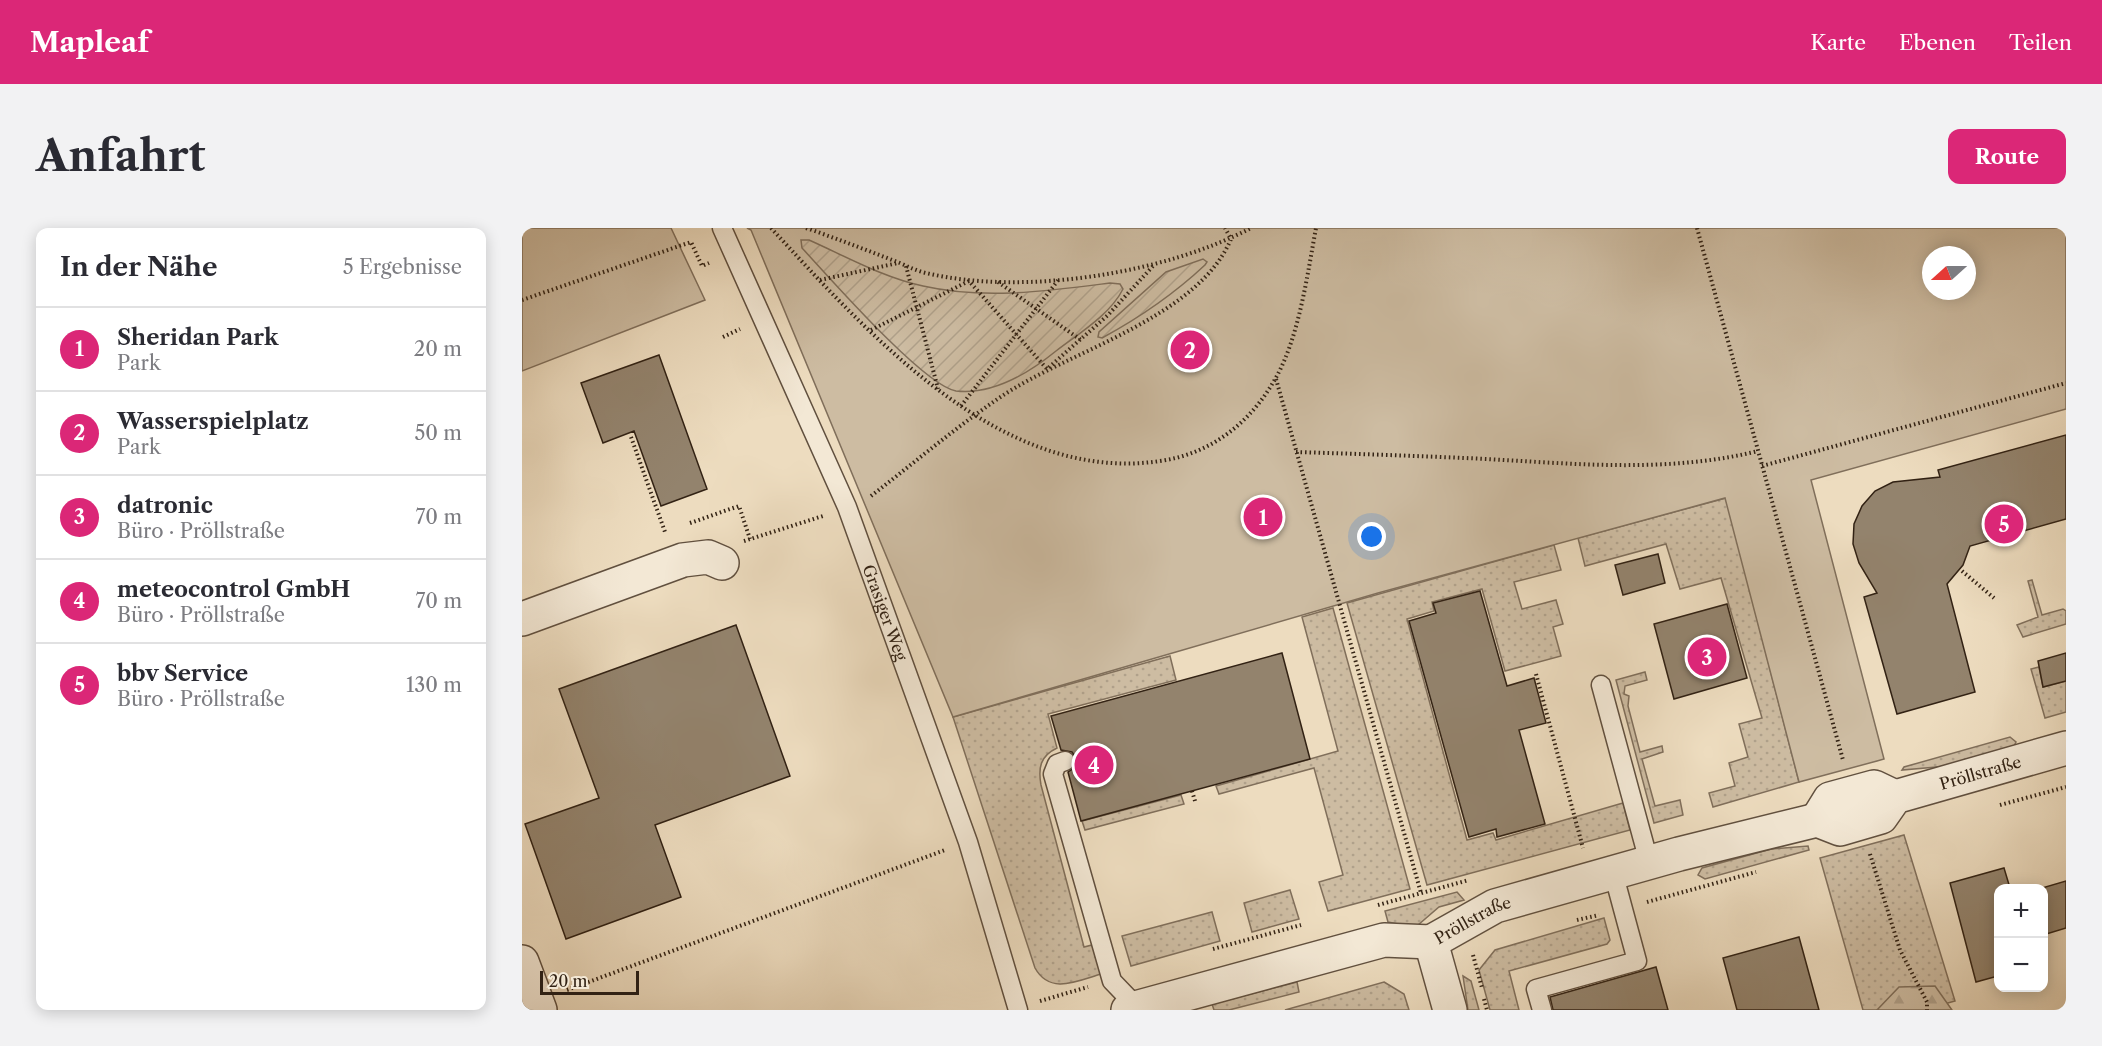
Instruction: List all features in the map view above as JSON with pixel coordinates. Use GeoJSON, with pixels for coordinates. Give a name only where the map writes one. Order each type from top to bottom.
{"type":"FeatureCollection","features":[{"type":"Feature","properties":{"kind":"street"},"geometry":{"type":"LineString","coordinates":[[522,619],[683,560],[715,560]]}},
{"type":"Feature","properties":{"kind":"street","name":"Pröllstraße"},"geometry":{"type":"LineString","coordinates":[[1133,1009],[1384,940],[1434,950],[1495,906],[1649,862],[1817,820],[1830,799],[1874,787],[1894,797],[2066,748]]}},
{"type":"Feature","properties":{"kind":"street"},"geometry":{"type":"LineString","coordinates":[[1434,950],[1450,1010]]}},
{"type":"Feature","properties":{"kind":"street"},"geometry":{"type":"LineString","coordinates":[[522,962],[540,1010]]}},
{"type":"Feature","properties":{"kind":"lane","name":"Grasiger Weg"},"geometry":{"type":"LineString","coordinates":[[722,228],[847,507],[968,842],[1018,1010]]}},
{"type":"Feature","properties":{"kind":"lane"},"geometry":{"type":"LineString","coordinates":[[1601,685],[1649,862]]}},
{"type":"Feature","properties":{"kind":"lane"},"geometry":{"type":"LineString","coordinates":[[1065,761],[1057,764],[1053,774],[1112,981],[1133,1009]]}},
{"type":"Feature","properties":{"kind":"lane"},"geometry":{"type":"LineString","coordinates":[[1542,1010],[1536,989],[1637,961],[1613,872]]}},
{"type":"Feature","properties":{"kind":"path"},"geometry":{"type":"LineString","coordinates":[[771,228],[819,280],[871,330],[938,389],[961,406],[1030,445],[1112,464],[1148,463],[1187,455],[1237,428],[1257,408],[1275,379],[1294,330],[1316,228]]}},
{"type":"Feature","properties":{"kind":"path"},"geometry":{"type":"LineString","coordinates":[[806,228],[924,273],[969,281],[1032,282],[1155,264],[1231,238],[1251,228]]}},
{"type":"Feature","properties":{"kind":"path"},"geometry":{"type":"LineString","coordinates":[[1225,228],[1231,238]]}},
{"type":"Feature","properties":{"kind":"path"},"geometry":{"type":"LineString","coordinates":[[1697,228],[1846,770]]}},
{"type":"Feature","properties":{"kind":"path"},"geometry":{"type":"LineString","coordinates":[[1047,369],[1130,331],[1184,294],[1207,276],[1224,256],[1231,238]]}},
{"type":"Feature","properties":{"kind":"path"},"geometry":{"type":"LineString","coordinates":[[522,300],[691,242],[702,266],[733,252]]}},
{"type":"Feature","properties":{"kind":"path"},"geometry":{"type":"LineString","coordinates":[[819,280],[899,263]]}},
{"type":"Feature","properties":{"kind":"path"},"geometry":{"type":"LineString","coordinates":[[715,560],[750,539],[802,525],[866,500],[976,415],[1047,369],[1082,340],[1155,264]]}},
{"type":"Feature","properties":{"kind":"path"},"geometry":{"type":"LineString","coordinates":[[905,266],[938,389]]}},
{"type":"Feature","properties":{"kind":"path"},"geometry":{"type":"LineString","coordinates":[[961,406],[1059,279]]}},
{"type":"Feature","properties":{"kind":"path"},"geometry":{"type":"LineString","coordinates":[[871,330],[969,281]]}},
{"type":"Feature","properties":{"kind":"path"},"geometry":{"type":"LineString","coordinates":[[969,281],[1047,369]]}},
{"type":"Feature","properties":{"kind":"path"},"geometry":{"type":"LineString","coordinates":[[997,281],[1082,340]]}},
{"type":"Feature","properties":{"kind":"path"},"geometry":{"type":"LineString","coordinates":[[1275,379],[1421,893]]}},
{"type":"Feature","properties":{"kind":"path"},"geometry":{"type":"LineString","coordinates":[[1762,466],[2066,383]]}},
{"type":"Feature","properties":{"kind":"path"},"geometry":{"type":"LineString","coordinates":[[631,437],[665,532]]}},
{"type":"Feature","properties":{"kind":"path"},"geometry":{"type":"LineString","coordinates":[[1296,452],[1432,456],[1595,465],[1688,463],[1726,459],[1758,452]]}},
{"type":"Feature","properties":{"kind":"path"},"geometry":{"type":"LineString","coordinates":[[1962,571],[1994,598]]}},
{"type":"Feature","properties":{"kind":"path"},"geometry":{"type":"LineString","coordinates":[[1536,674],[1583,849]]}},
{"type":"Feature","properties":{"kind":"path"},"geometry":{"type":"LineString","coordinates":[[1997,805],[2066,787]]}},
{"type":"Feature","properties":{"kind":"path"},"geometry":{"type":"LineString","coordinates":[[1192,791],[1195,801]]}},
{"type":"Feature","properties":{"kind":"path"},"geometry":{"type":"LineString","coordinates":[[571,999],[567,989],[968,842]]}},
{"type":"Feature","properties":{"kind":"path"},"geometry":{"type":"LineString","coordinates":[[1869,850],[1882,886],[1896,940],[1927,1002],[1928,1010]]}},
{"type":"Feature","properties":{"kind":"path"},"geometry":{"type":"LineString","coordinates":[[1565,924],[1757,872]]}},
{"type":"Feature","properties":{"kind":"path"},"geometry":{"type":"LineString","coordinates":[[1434,950],[1471,949],[1487,1010]]}},
{"type":"Feature","properties":{"kind":"green space"},"geometry":{"type":"Polygon","coordinates":[[[522,228],[671,228],[705,300],[522,371],[522,228]]]}},
{"type":"Feature","properties":{"kind":"green space"},"geometry":{"type":"Polygon","coordinates":[[[747,228],[2066,228],[2066,409],[1811,480],[1884,759],[1799,782],[1725,498],[1378,593],[953,717],[751,230],[747,228]]]}},
{"type":"Feature","properties":{"kind":"green space"},"geometry":{"type":"Polygon","coordinates":[[[801,240],[809,240],[894,278],[946,290],[970,293],[1016,293],[1110,283],[1120,284],[1123,289],[1102,316],[1034,367],[1009,381],[983,390],[956,391],[941,385],[900,351],[802,248],[801,240]]]}},
{"type":"Feature","properties":{"kind":"green space"},"geometry":{"type":"Polygon","coordinates":[[[1203,259],[1207,262],[1205,265],[1169,296],[1116,330],[1102,338],[1098,337],[1099,332],[1166,272],[1203,259]]]}},
{"type":"Feature","properties":{"kind":"green space"},"geometry":{"type":"Polygon","coordinates":[[[1726,498],[1799,782],[1713,807],[1709,793],[1735,786],[1729,763],[1748,757],[1739,724],[1762,718],[1721,578],[1680,589],[1666,544],[1585,566],[1578,538],[1726,498]]]}},
{"type":"Feature","properties":{"kind":"green space"},"geometry":{"type":"Polygon","coordinates":[[[1554,545],[1561,570],[1514,582],[1522,609],[1556,600],[1563,624],[1553,627],[1561,656],[1505,671],[1482,589],[1432,602],[1434,611],[1407,619],[1467,840],[1493,833],[1496,840],[1623,803],[1630,830],[1427,885],[1347,603],[1554,545]]]}},
{"type":"Feature","properties":{"kind":"green space"},"geometry":{"type":"Polygon","coordinates":[[[2032,580],[2042,615],[2063,609],[2066,611],[2066,624],[2023,637],[2017,625],[2038,617],[2028,581],[2032,580]]]}},
{"type":"Feature","properties":{"kind":"green space"},"geometry":{"type":"Polygon","coordinates":[[[1333,608],[1410,889],[1328,911],[1319,882],[1343,875],[1314,768],[1219,794],[1216,786],[1338,751],[1302,617],[1333,608]]]}},
{"type":"Feature","properties":{"kind":"green space"},"geometry":{"type":"Polygon","coordinates":[[[1170,656],[1176,680],[1048,714],[1057,748],[1047,755],[1042,763],[1041,785],[1084,947],[1092,945],[1101,974],[1065,984],[1056,984],[1041,976],[1035,968],[953,717],[1170,656]]]}},
{"type":"Feature","properties":{"kind":"green space"},"geometry":{"type":"Polygon","coordinates":[[[2039,667],[2043,687],[2066,681],[2066,712],[2045,718],[2031,669],[2039,667]]]}},
{"type":"Feature","properties":{"kind":"green space"},"geometry":{"type":"Polygon","coordinates":[[[1645,672],[1647,680],[1625,686],[1624,694],[1629,696],[1628,706],[1640,752],[1662,746],[1663,752],[1642,759],[1655,806],[1680,800],[1683,815],[1654,823],[1616,680],[1645,672]]]}},
{"type":"Feature","properties":{"kind":"green space"},"geometry":{"type":"Polygon","coordinates":[[[2010,737],[2016,742],[2013,748],[1948,766],[1902,770],[1904,767],[2010,737]]]}},
{"type":"Feature","properties":{"kind":"green space"},"geometry":{"type":"Polygon","coordinates":[[[1181,795],[1184,804],[1085,830],[1082,821],[1181,795]]]}},
{"type":"Feature","properties":{"kind":"green space"},"geometry":{"type":"Polygon","coordinates":[[[1904,835],[1955,1001],[1923,1010],[1863,1010],[1820,858],[1904,835]]]}},
{"type":"Feature","properties":{"kind":"green space"},"geometry":{"type":"Polygon","coordinates":[[[1808,846],[1809,850],[1705,879],[1698,875],[1702,868],[1771,849],[1808,846]]]}},
{"type":"Feature","properties":{"kind":"green space"},"geometry":{"type":"Polygon","coordinates":[[[1290,890],[1299,919],[1252,932],[1244,903],[1290,890]]]}},
{"type":"Feature","properties":{"kind":"green space"},"geometry":{"type":"Polygon","coordinates":[[[1457,892],[1464,900],[1439,907],[1418,925],[1388,922],[1385,911],[1457,892]]]}},
{"type":"Feature","properties":{"kind":"green space"},"geometry":{"type":"Polygon","coordinates":[[[1212,912],[1220,941],[1131,966],[1122,936],[1212,912]]]}},
{"type":"Feature","properties":{"kind":"green space"},"geometry":{"type":"Polygon","coordinates":[[[1604,918],[1610,940],[1607,944],[1509,971],[1519,1010],[1490,1010],[1479,970],[1495,950],[1604,918]]]}},
{"type":"Feature","properties":{"kind":"green space"},"geometry":{"type":"Polygon","coordinates":[[[1463,976],[1471,981],[1479,1010],[1468,1010],[1463,976]]]}},
{"type":"Feature","properties":{"kind":"green space"},"geometry":{"type":"Polygon","coordinates":[[[1297,982],[1299,992],[1229,1010],[1214,1010],[1212,1004],[1297,982]]]}},
{"type":"Feature","properties":{"kind":"green space"},"geometry":{"type":"Polygon","coordinates":[[[1384,982],[1404,994],[1409,1010],[1285,1010],[1384,982]]]}},
{"type":"Feature","properties":{"kind":"green space"},"geometry":{"type":"Polygon","coordinates":[[[1935,986],[1952,1010],[1877,1010],[1899,987],[1935,986]]]}},
{"type":"Feature","properties":{"kind":"building"},"geometry":{"type":"Polygon","coordinates":[[[659,355],[707,489],[661,506],[634,431],[603,443],[581,383],[659,355]]]}},
{"type":"Feature","properties":{"kind":"building"},"geometry":{"type":"Polygon","coordinates":[[[2066,435],[2066,519],[1970,546],[1963,565],[1947,584],[1975,692],[1897,714],[1864,597],[1877,593],[1859,563],[1853,544],[1854,524],[1862,506],[1875,491],[1893,482],[1940,477],[1938,470],[2066,435]]]}},
{"type":"Feature","properties":{"kind":"building"},"geometry":{"type":"Polygon","coordinates":[[[1658,554],[1665,583],[1623,595],[1615,565],[1658,554]]]}},
{"type":"Feature","properties":{"kind":"building"},"geometry":{"type":"Polygon","coordinates":[[[1480,591],[1507,686],[1534,678],[1546,723],[1519,730],[1545,824],[1497,837],[1496,829],[1469,837],[1409,621],[1436,613],[1433,603],[1480,591]]]}},
{"type":"Feature","properties":{"kind":"building"},"geometry":{"type":"Polygon","coordinates":[[[1727,604],[1747,678],[1674,699],[1654,624],[1727,604]]]}},
{"type":"Feature","properties":{"kind":"building"},"geometry":{"type":"Polygon","coordinates":[[[736,625],[790,776],[655,825],[681,897],[566,939],[525,824],[599,798],[559,689],[736,625]]]}},
{"type":"Feature","properties":{"kind":"building"},"geometry":{"type":"Polygon","coordinates":[[[1282,653],[1310,759],[1081,821],[1068,772],[1074,768],[1076,758],[1072,752],[1061,750],[1051,716],[1282,653]]]}},
{"type":"Feature","properties":{"kind":"building"},"geometry":{"type":"Polygon","coordinates":[[[2066,653],[2066,681],[2043,687],[2038,661],[2066,653]]]}},
{"type":"Feature","properties":{"kind":"building"},"geometry":{"type":"Polygon","coordinates":[[[2004,868],[2009,884],[1994,884],[1994,977],[1976,982],[1950,883],[2004,868]]]}},
{"type":"Feature","properties":{"kind":"building"},"geometry":{"type":"Polygon","coordinates":[[[2066,881],[2066,928],[2048,933],[2048,886],[2066,881]]]}},
{"type":"Feature","properties":{"kind":"building"},"geometry":{"type":"Polygon","coordinates":[[[1799,937],[1819,1010],[1737,1010],[1723,958],[1799,937]]]}},
{"type":"Feature","properties":{"kind":"building"},"geometry":{"type":"Polygon","coordinates":[[[1656,967],[1668,1010],[1553,1010],[1550,997],[1656,967]]]}},
{"type":"Feature","properties":{"kind":"place","name":"Wasserspielplatz"},"geometry":{"type":"Point","coordinates":[1190,350]}},
{"type":"Feature","properties":{"kind":"place","name":"Sheridan Park"},"geometry":{"type":"Point","coordinates":[1263,517]}},
{"type":"Feature","properties":{"kind":"place","name":"bbv Service"},"geometry":{"type":"Point","coordinates":[2004,524]}},
{"type":"Feature","properties":{"kind":"place","name":"datronic"},"geometry":{"type":"Point","coordinates":[1707,657]}},
{"type":"Feature","properties":{"kind":"place","name":"meteocontrol GmbH"},"geometry":{"type":"Point","coordinates":[1094,765]}}]}
